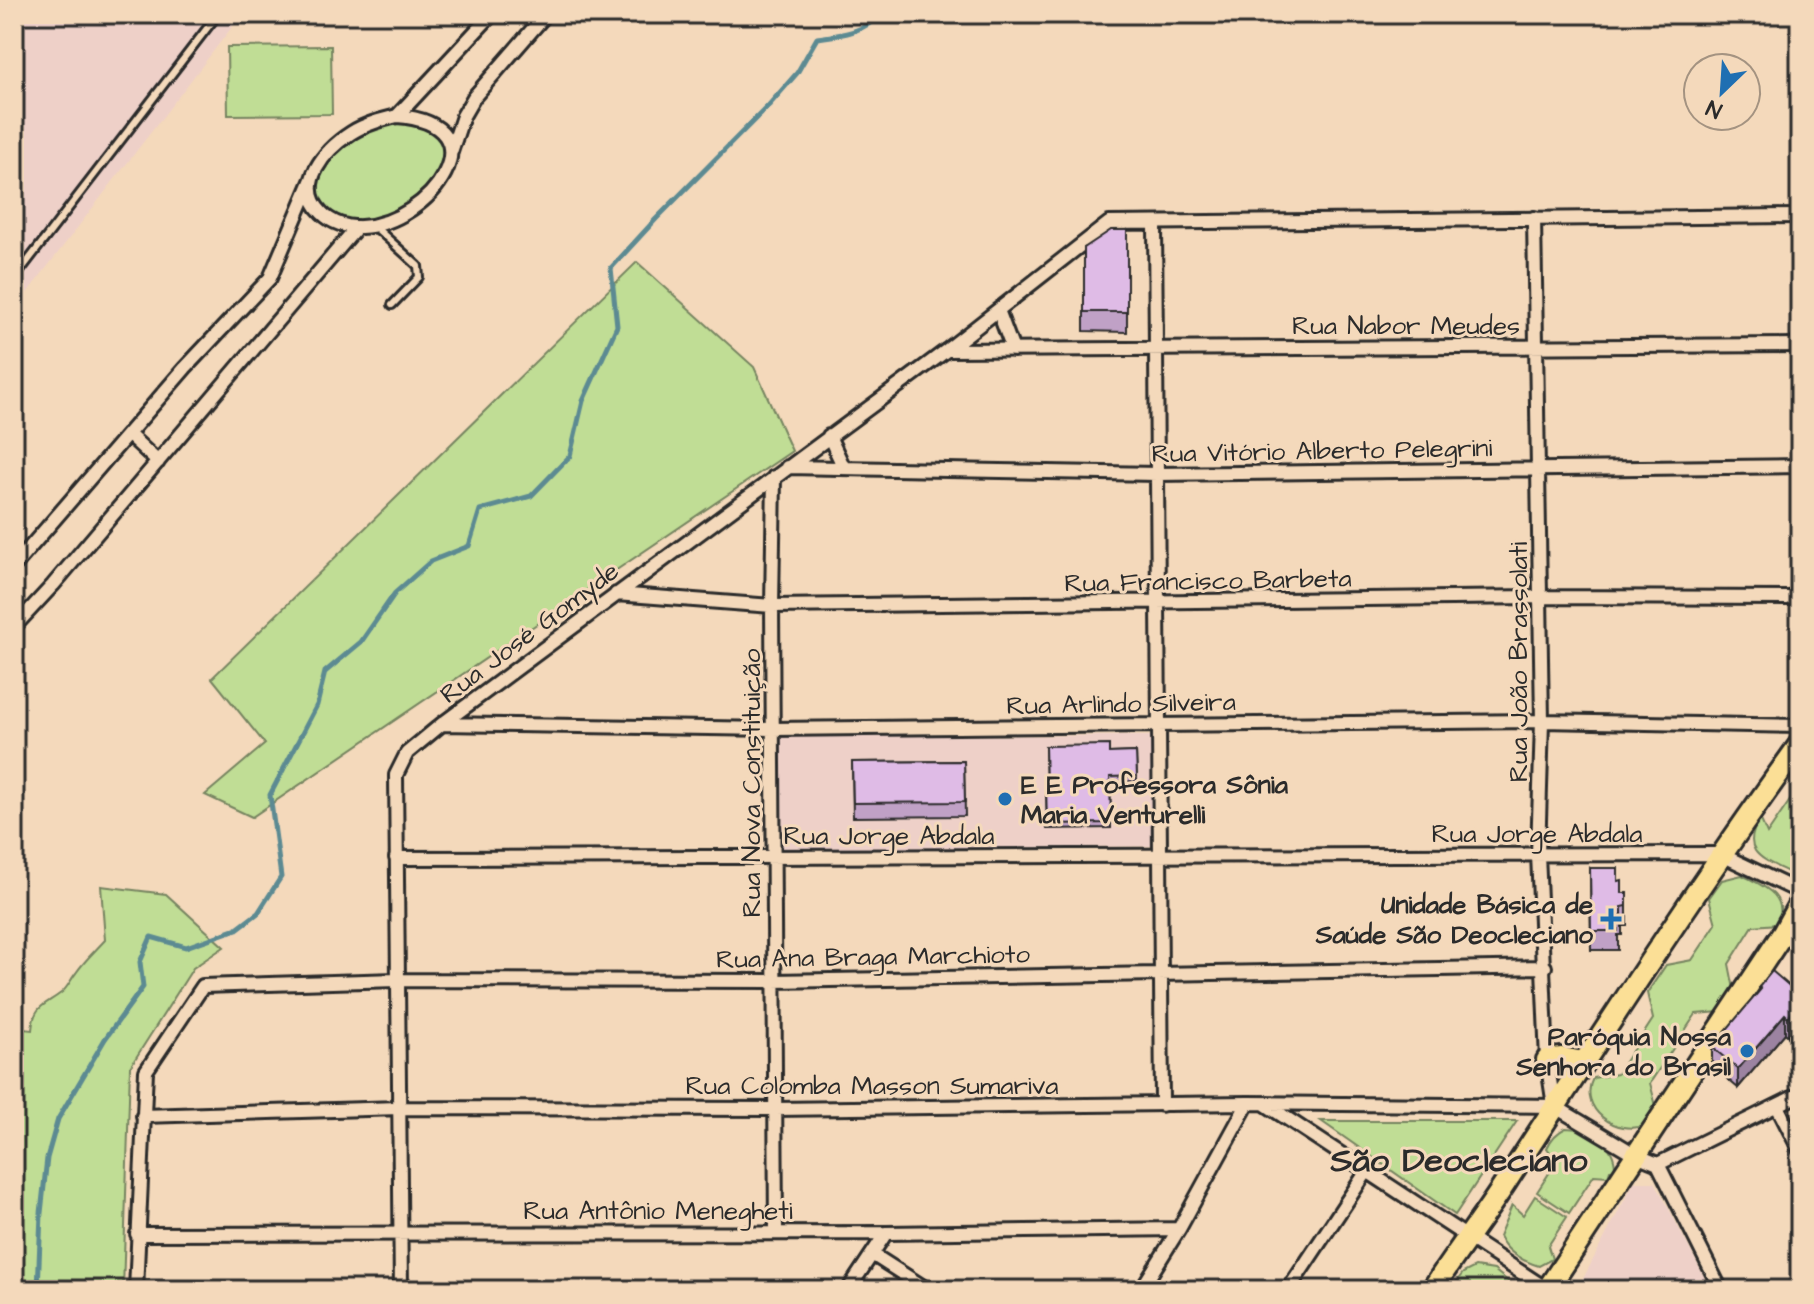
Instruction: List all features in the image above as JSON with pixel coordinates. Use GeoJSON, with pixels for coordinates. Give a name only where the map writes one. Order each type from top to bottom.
{"type":"FeatureCollection","features":[{"type":"Feature","properties":{"kind":"main road"},"geometry":{"type":"LineString","coordinates":[[1432,1290],[1720,854],[1800,744]]}},
{"type":"Feature","properties":{"kind":"main road"},"geometry":{"type":"LineString","coordinates":[[1547,1290],[1800,902]]}},
{"type":"Feature","properties":{"kind":"main road"},"geometry":{"type":"LineString","coordinates":[[1547,1060],[1562,1058],[1583,1062]]}},
{"type":"Feature","properties":{"kind":"street"},"geometry":{"type":"LineString","coordinates":[[397,116],[492,14]]}},
{"type":"Feature","properties":{"kind":"street"},"geometry":{"type":"LineString","coordinates":[[312,179],[311,197],[320,212],[332,221],[357,227],[374,226],[394,219],[420,204],[441,182],[463,116],[474,97],[546,14]]}},
{"type":"Feature","properties":{"kind":"street"},"geometry":{"type":"LineString","coordinates":[[14,566],[185,368],[270,278],[324,156],[351,133],[397,116],[435,128],[447,140],[451,152]]}},
{"type":"Feature","properties":{"kind":"street"},"geometry":{"type":"LineString","coordinates":[[1162,1105],[1155,224],[1800,216]]}},
{"type":"Feature","properties":{"kind":"street","name":"Rua João Brassolati"},"geometry":{"type":"LineString","coordinates":[[1534,218],[1542,721],[1538,854],[1547,1060],[1554,1106]]}},
{"type":"Feature","properties":{"kind":"street","name":"Rua José Gomyde"},"geometry":{"type":"LineString","coordinates":[[401,1290],[396,775],[407,753],[786,467],[947,350],[1109,223],[1155,224]]}},
{"type":"Feature","properties":{"kind":"street"},"geometry":{"type":"LineString","coordinates":[[14,627],[357,227]]}},
{"type":"Feature","properties":{"kind":"street"},"geometry":{"type":"LineString","coordinates":[[998,310],[1013,350]]}},
{"type":"Feature","properties":{"kind":"street","name":"Rua Nabor Meudes"},"geometry":{"type":"LineString","coordinates":[[947,350],[1800,345]]}},
{"type":"Feature","properties":{"kind":"street"},"geometry":{"type":"LineString","coordinates":[[128,434],[158,462]]}},
{"type":"Feature","properties":{"kind":"street"},"geometry":{"type":"LineString","coordinates":[[829,436],[844,468]]}},
{"type":"Feature","properties":{"kind":"street","name":"Rua Vitório Alberto Pelegrini"},"geometry":{"type":"LineString","coordinates":[[786,467],[1157,474],[1800,466]]}},
{"type":"Feature","properties":{"kind":"street","name":"Rua Nova Constituição"},"geometry":{"type":"LineString","coordinates":[[774,477],[776,1231]]}},
{"type":"Feature","properties":{"kind":"street","name":"Rua Francisco Barbeta"},"geometry":{"type":"LineString","coordinates":[[616,594],[772,606],[1540,597],[1800,598]]}},
{"type":"Feature","properties":{"kind":"street","name":"Rua Arlindo Silveira"},"geometry":{"type":"LineString","coordinates":[[442,724],[773,729],[1542,721],[1800,726]]}},
{"type":"Feature","properties":{"kind":"street","name":"Rua Jorge Abdala"},"geometry":{"type":"LineString","coordinates":[[396,858],[1720,854],[1800,892]]}},
{"type":"Feature","properties":{"kind":"street","name":"Rua Ana Braga Marchioto"},"geometry":{"type":"LineString","coordinates":[[143,1116],[146,1071],[203,986],[396,980],[774,981],[1545,967]]}},
{"type":"Feature","properties":{"kind":"street"},"geometry":{"type":"LineString","coordinates":[[1721,1290],[1658,1164],[1800,1094]]}},
{"type":"Feature","properties":{"kind":"street"},"geometry":{"type":"LineString","coordinates":[[1141,1290],[1179,1229],[1248,1103]]}},
{"type":"Feature","properties":{"kind":"street","name":"Rua Colomba Masson Sumariva"},"geometry":{"type":"LineString","coordinates":[[143,1116],[399,1108],[775,1109],[1248,1103],[1554,1106],[1636,1155],[1658,1164]]}},
{"type":"Feature","properties":{"kind":"street"},"geometry":{"type":"LineString","coordinates":[[1265,1104],[1547,1290]]}},
{"type":"Feature","properties":{"kind":"street"},"geometry":{"type":"LineString","coordinates":[[1777,1106],[1800,1151]]}},
{"type":"Feature","properties":{"kind":"street"},"geometry":{"type":"LineString","coordinates":[[136,1290],[143,1116]]}},
{"type":"Feature","properties":{"kind":"street"},"geometry":{"type":"LineString","coordinates":[[1288,1290],[1367,1171]]}},
{"type":"Feature","properties":{"kind":"street","name":"Rua Antônio Menegheti"},"geometry":{"type":"LineString","coordinates":[[137,1234],[886,1233],[1179,1229]]}},
{"type":"Feature","properties":{"kind":"street"},"geometry":{"type":"LineString","coordinates":[[848,1290],[886,1233]]}},
{"type":"Feature","properties":{"kind":"street"},"geometry":{"type":"LineString","coordinates":[[872,1254],[928,1290]]}},
{"type":"Feature","properties":{"kind":"lane"},"geometry":{"type":"LineString","coordinates":[[14,279],[218,14]]}},
{"type":"Feature","properties":{"kind":"lane"},"geometry":{"type":"LineString","coordinates":[[374,226],[418,266],[419,277],[392,305]]}},
{"type":"Feature","properties":{"kind":"lane"},"geometry":{"type":"LineString","coordinates":[[14,262],[22,268]]}},
{"type":"Feature","properties":{"kind":"shaded area"},"geometry":{"type":"Polygon","coordinates":[[[14,14],[242,14],[14,310],[14,14]]]}},
{"type":"Feature","properties":{"kind":"shaded area","name":"E E Professora Sônia Maria Venturelli"},"geometry":{"type":"Polygon","coordinates":[[[777,735],[1154,736],[1155,846],[778,851],[777,735]]]}},
{"type":"Feature","properties":{"kind":"shaded area"},"geometry":{"type":"Polygon","coordinates":[[[1634,1182],[1655,1182],[1711,1290],[1577,1290],[1634,1182]]]}},
{"type":"Feature","properties":{"kind":"green space"},"geometry":{"type":"Polygon","coordinates":[[[331,46],[332,114],[228,115],[227,47],[331,46]]]}},
{"type":"Feature","properties":{"kind":"green space"},"geometry":{"type":"Polygon","coordinates":[[[397,121],[427,130],[443,145],[447,152],[437,177],[410,205],[383,218],[357,221],[335,215],[320,203],[315,186],[323,166],[359,137],[397,121]]]}},
{"type":"Feature","properties":{"kind":"green space"},"geometry":{"type":"Polygon","coordinates":[[[637,262],[754,367],[792,451],[252,817],[205,795],[265,744],[212,678],[637,262]]]}},
{"type":"Feature","properties":{"kind":"green space"},"geometry":{"type":"Polygon","coordinates":[[[1800,762],[1800,869],[1788,872],[1756,852],[1752,838],[1760,818],[1767,834],[1793,796],[1790,775],[1800,762]]]}},
{"type":"Feature","properties":{"kind":"green space"},"geometry":{"type":"Polygon","coordinates":[[[1742,875],[1766,888],[1777,899],[1780,906],[1778,924],[1753,926],[1729,964],[1734,989],[1720,1012],[1696,1014],[1650,1083],[1656,1106],[1645,1125],[1634,1128],[1612,1124],[1595,1110],[1590,1089],[1593,1078],[1617,1074],[1653,1019],[1647,993],[1666,965],[1692,960],[1716,924],[1709,898],[1722,880],[1742,875]]]}},
{"type":"Feature","properties":{"kind":"green space"},"geometry":{"type":"Polygon","coordinates":[[[101,886],[166,894],[224,947],[193,968],[130,1067],[123,1290],[14,1290],[14,1028],[32,1030],[38,1011],[63,991],[82,964],[105,940],[101,886]]]}},
{"type":"Feature","properties":{"kind":"green space"},"geometry":{"type":"Polygon","coordinates":[[[1321,1121],[1517,1121],[1455,1215],[1321,1121]]]}},
{"type":"Feature","properties":{"kind":"green space"},"geometry":{"type":"Polygon","coordinates":[[[1566,1128],[1593,1134],[1607,1145],[1615,1170],[1610,1170],[1608,1176],[1594,1175],[1569,1213],[1537,1192],[1551,1170],[1547,1148],[1555,1136],[1566,1128]]]}},
{"type":"Feature","properties":{"kind":"green space"},"geometry":{"type":"Polygon","coordinates":[[[1535,1196],[1567,1217],[1548,1246],[1552,1259],[1539,1266],[1516,1256],[1499,1236],[1512,1205],[1523,1215],[1535,1196]]]}},
{"type":"Feature","properties":{"kind":"green space"},"geometry":{"type":"Polygon","coordinates":[[[1475,1267],[1494,1270],[1519,1290],[1450,1290],[1463,1273],[1475,1267]]]}},
{"type":"Feature","properties":{"kind":"building"},"geometry":{"type":"Polygon","coordinates":[[[1111,230],[1127,230],[1127,312],[1084,312],[1084,248],[1111,230]]]}},
{"type":"Feature","properties":{"kind":"building"},"geometry":{"type":"Polygon","coordinates":[[[1109,745],[1109,753],[1136,752],[1137,776],[1110,777],[1111,823],[1047,824],[1045,746],[1109,745]]]}},
{"type":"Feature","properties":{"kind":"building"},"geometry":{"type":"Polygon","coordinates":[[[964,761],[965,802],[853,803],[852,762],[964,761]]]}},
{"type":"Feature","properties":{"kind":"building","name":"Unidade Básica de Saúde São Deocleciano"},"geometry":{"type":"Polygon","coordinates":[[[1590,868],[1618,868],[1622,893],[1627,893],[1627,906],[1622,907],[1622,916],[1618,916],[1618,931],[1591,931],[1590,868]]]}},
{"type":"Feature","properties":{"kind":"building"},"geometry":{"type":"Polygon","coordinates":[[[1772,971],[1800,995],[1800,1002],[1788,1017],[1785,1014],[1738,1069],[1712,1047],[1761,989],[1759,987],[1772,971]]]}},
{"type":"Feature","properties":{"kind":"waterway"},"geometry":{"type":"LineString","coordinates":[[38,1290],[47,1158],[58,1119],[105,1039],[143,987],[140,962],[151,937],[186,947],[237,929],[258,913],[281,877],[270,795],[317,705],[325,672],[361,642],[395,593],[431,561],[469,546],[480,510],[531,496],[570,456],[583,401],[617,326],[611,268],[769,105],[797,73],[817,38],[859,29],[880,14]]}},
{"type":"Feature","properties":{"kind":"place","name":"E E Professora Sônia Maria Venturelli"},"geometry":{"type":"Point","coordinates":[1005,799]}},
{"type":"Feature","properties":{"kind":"place","name":"Unidade Básica de Saúde São Deocleciano"},"geometry":{"type":"Point","coordinates":[1611,919]}},
{"type":"Feature","properties":{"kind":"place","name":"Paróquia Nossa Senhora do Brasil"},"geometry":{"type":"Point","coordinates":[1747,1051]}},
{"type":"Feature","properties":{"kind":"district","name":"São Deocleciano"},"geometry":{"type":"Point","coordinates":[1459,1159]}}]}
